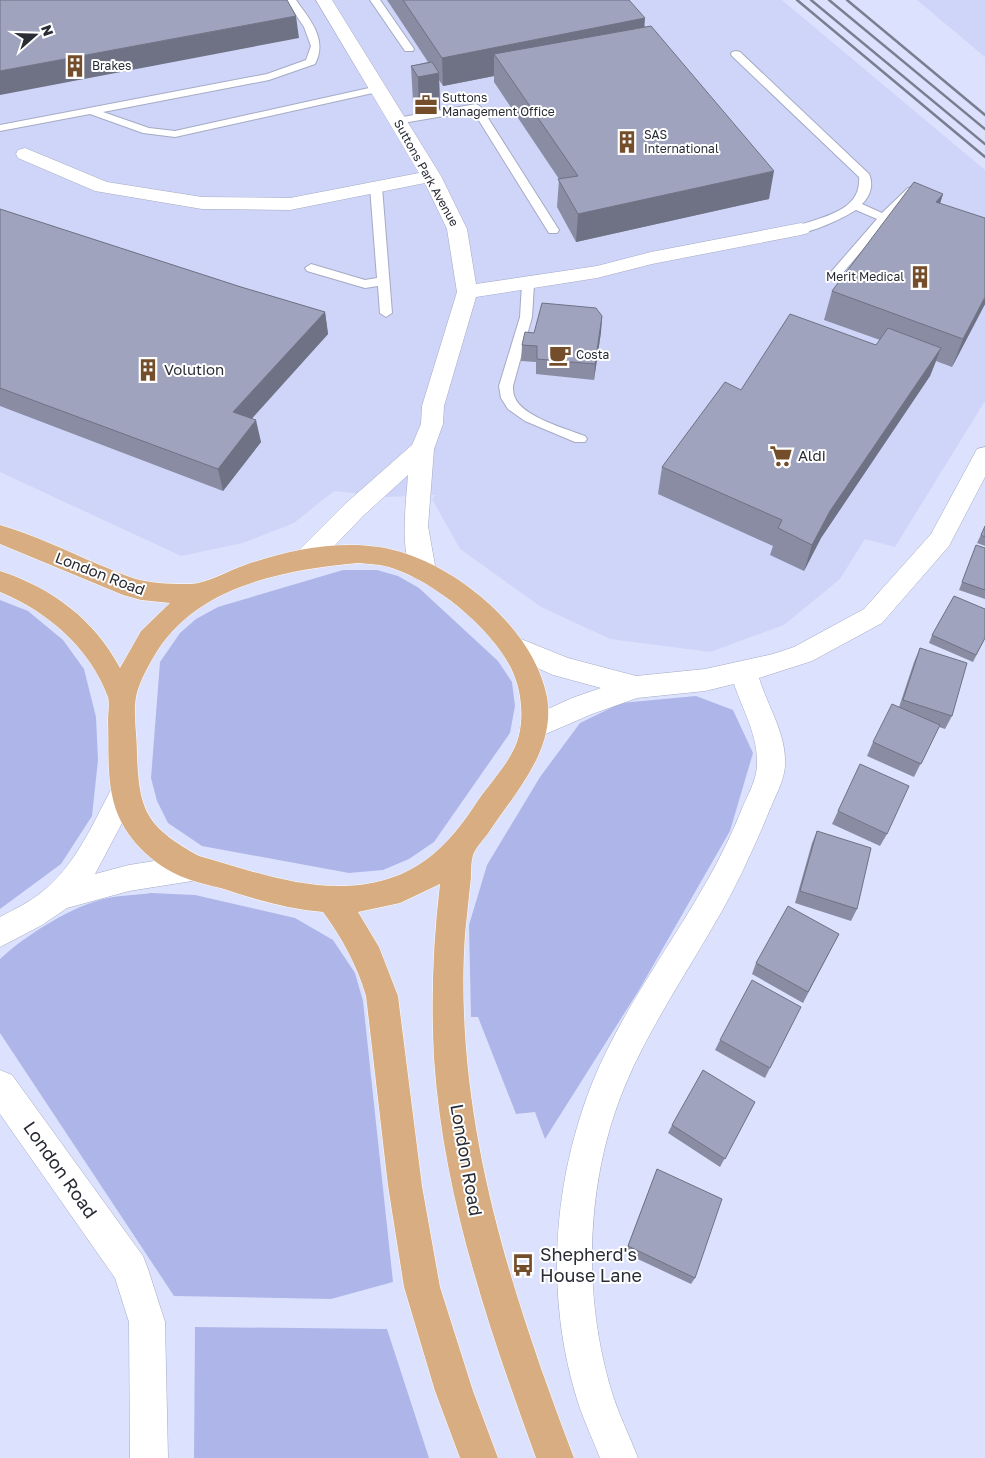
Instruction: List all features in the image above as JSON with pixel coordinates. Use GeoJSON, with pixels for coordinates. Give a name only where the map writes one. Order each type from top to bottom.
{"type":"FeatureCollection","features":[{"type":"Feature","properties":{"kind":"main road","name":"London Road"},"geometry":{"type":"LineString","coordinates":[[0,534],[132,588],[150,593],[203,593]]}},
{"type":"Feature","properties":{"kind":"main road"},"geometry":{"type":"LineString","coordinates":[[334,555],[381,556],[399,560],[423,571],[465,600],[511,645],[523,665],[532,691],[534,728],[529,749],[459,850],[422,880],[400,890],[379,896],[332,900],[308,897],[242,883],[192,868],[170,855],[141,829],[132,814],[124,791],[122,699],[139,655],[150,636],[180,607],[203,593],[249,574],[305,560],[334,555]]}},
{"type":"Feature","properties":{"kind":"main road"},"geometry":{"type":"LineString","coordinates":[[0,581],[44,600],[77,629],[97,652],[122,699]]}},
{"type":"Feature","properties":{"kind":"main road","name":"London Road"},"geometry":{"type":"LineString","coordinates":[[459,850],[450,940],[448,1000],[450,1050],[463,1152],[488,1261],[520,1365],[554,1458]]}},
{"type":"Feature","properties":{"kind":"main road"},"geometry":{"type":"LineString","coordinates":[[332,900],[352,926],[376,973],[382,996],[405,1186],[422,1287],[454,1391],[479,1458]]}},
{"type":"Feature","properties":{"kind":"street","name":"Suttons Park Avenue"},"geometry":{"type":"LineString","coordinates":[[324,0],[431,176],[457,228],[466,292],[433,406],[432,424],[422,449],[416,526],[423,571]]}},
{"type":"Feature","properties":{"kind":"street"},"geometry":{"type":"LineString","coordinates":[[25,154],[102,187],[202,203],[290,204],[431,176]]}},
{"type":"Feature","properties":{"kind":"street"},"geometry":{"type":"LineString","coordinates":[[466,292],[597,272],[651,258],[801,229]]}},
{"type":"Feature","properties":{"kind":"street","name":"Suttons Park Avenue"},"geometry":{"type":"LineString","coordinates":[[305,560],[354,510],[422,449]]}},
{"type":"Feature","properties":{"kind":"street"},"geometry":{"type":"LineString","coordinates":[[534,728],[582,706],[636,687],[705,680],[744,672],[804,654],[873,616],[940,540],[985,455]]}},
{"type":"Feature","properties":{"kind":"street"},"geometry":{"type":"LineString","coordinates":[[511,645],[562,667],[636,687]]}},
{"type":"Feature","properties":{"kind":"street"},"geometry":{"type":"LineString","coordinates":[[620,1458],[594,1396],[582,1340],[573,1280],[575,1224],[585,1156],[607,1090],[627,1044],[712,900],[751,822],[765,787],[771,765],[766,737],[744,672]]}},
{"type":"Feature","properties":{"kind":"street"},"geometry":{"type":"LineString","coordinates":[[58,897],[79,873],[94,850],[124,791]]}},
{"type":"Feature","properties":{"kind":"street"},"geometry":{"type":"LineString","coordinates":[[0,932],[58,897],[129,878],[192,868]]}},
{"type":"Feature","properties":{"kind":"street","name":"London Road"},"geometry":{"type":"LineString","coordinates":[[0,1086],[130,1269],[147,1322],[149,1458]]}},
{"type":"Feature","properties":{"kind":"lane"},"geometry":{"type":"LineString","coordinates":[[0,128],[268,77],[311,62],[316,46],[309,27],[292,0]]}},
{"type":"Feature","properties":{"kind":"lane"},"geometry":{"type":"LineString","coordinates":[[375,0],[409,49]]}},
{"type":"Feature","properties":{"kind":"lane"},"geometry":{"type":"LineString","coordinates":[[736,54],[864,176],[868,186],[864,197],[856,206],[801,229]]}},
{"type":"Feature","properties":{"kind":"lane"},"geometry":{"type":"LineString","coordinates":[[90,111],[147,131],[174,134],[378,89]]}},
{"type":"Feature","properties":{"kind":"lane"},"geometry":{"type":"LineString","coordinates":[[397,121],[476,107],[553,230]]}},
{"type":"Feature","properties":{"kind":"lane"},"geometry":{"type":"LineString","coordinates":[[837,272],[884,218],[917,185]]}},
{"type":"Feature","properties":{"kind":"lane"},"geometry":{"type":"LineString","coordinates":[[376,187],[386,313]]}},
{"type":"Feature","properties":{"kind":"lane"},"geometry":{"type":"LineString","coordinates":[[856,206],[884,218]]}},
{"type":"Feature","properties":{"kind":"lane"},"geometry":{"type":"LineString","coordinates":[[311,268],[365,284],[383,280]]}},
{"type":"Feature","properties":{"kind":"lane"},"geometry":{"type":"LineString","coordinates":[[528,284],[526,317],[506,386],[508,398],[516,408],[535,421],[580,439]]}},
{"type":"Feature","properties":{"kind":"shaded area"},"geometry":{"type":"Polygon","coordinates":[[[0,0],[782,0],[985,170],[985,401],[895,547],[865,539],[840,579],[784,625],[710,652],[610,639],[541,607],[460,549],[432,499],[435,495],[387,497],[334,491],[294,523],[243,543],[181,556],[0,472],[0,0]]]}},
{"type":"Feature","properties":{"kind":"shaded area"},"geometry":{"type":"Polygon","coordinates":[[[917,0],[985,0],[985,57],[917,0]]]}},
{"type":"Feature","properties":{"kind":"shaded area"},"geometry":{"type":"Polygon","coordinates":[[[343,570],[377,570],[398,576],[419,588],[498,661],[512,682],[515,706],[510,733],[434,842],[409,859],[383,870],[349,873],[202,846],[168,823],[157,801],[151,778],[160,662],[180,633],[196,619],[218,607],[343,570]]]}},
{"type":"Feature","properties":{"kind":"shaded area"},"geometry":{"type":"Polygon","coordinates":[[[0,600],[28,611],[63,640],[84,669],[96,717],[98,760],[92,816],[61,864],[0,909],[0,600]]]}},
{"type":"Feature","properties":{"kind":"shaded area"},"geometry":{"type":"Polygon","coordinates":[[[696,696],[733,710],[753,753],[730,831],[639,990],[545,1139],[535,1112],[516,1114],[478,1017],[471,1017],[469,925],[487,865],[540,777],[580,723],[621,703],[696,696]]]}},
{"type":"Feature","properties":{"kind":"shaded area"},"geometry":{"type":"Polygon","coordinates":[[[151,893],[195,895],[295,918],[333,940],[355,973],[363,1001],[393,1282],[331,1299],[174,1296],[0,1033],[0,959],[36,931],[80,907],[108,898],[151,893]]]}},
{"type":"Feature","properties":{"kind":"shaded area"},"geometry":{"type":"Polygon","coordinates":[[[195,1327],[387,1329],[429,1458],[194,1458],[195,1327]]]}},
{"type":"Feature","properties":{"kind":"building","name":"Brakes"},"geometry":{"type":"Polygon","coordinates":[[[0,0],[287,0],[296,16],[0,71],[0,0]]]}},
{"type":"Feature","properties":{"kind":"building"},"geometry":{"type":"Polygon","coordinates":[[[403,0],[629,0],[645,18],[442,58],[403,0]]]}},
{"type":"Feature","properties":{"kind":"building","name":"SAS International"},"geometry":{"type":"Polygon","coordinates":[[[651,26],[774,171],[578,214],[558,179],[578,176],[494,54],[651,26]]]}},
{"type":"Feature","properties":{"kind":"building"},"geometry":{"type":"Polygon","coordinates":[[[432,62],[439,73],[418,77],[411,66],[432,62]]]}},
{"type":"Feature","properties":{"kind":"building","name":"Merit Medical"},"geometry":{"type":"Polygon","coordinates":[[[914,182],[943,194],[936,202],[985,218],[985,297],[963,339],[832,291],[914,182]]]}},
{"type":"Feature","properties":{"kind":"building","name":"Volution"},"geometry":{"type":"Polygon","coordinates":[[[0,209],[241,287],[325,312],[233,412],[256,420],[218,469],[0,388],[0,209]]]}},
{"type":"Feature","properties":{"kind":"building","name":"Costa"},"geometry":{"type":"Polygon","coordinates":[[[542,303],[596,308],[602,316],[595,364],[537,359],[537,346],[522,345],[525,332],[534,333],[542,303]]]}},
{"type":"Feature","properties":{"kind":"building","name":"Aldi"},"geometry":{"type":"Polygon","coordinates":[[[790,314],[876,345],[888,328],[941,348],[830,511],[812,545],[778,528],[782,520],[662,467],[725,382],[741,390],[790,314]]]}},
{"type":"Feature","properties":{"kind":"building"},"geometry":{"type":"Polygon","coordinates":[[[985,526],[985,537],[981,535],[985,526]]]}},
{"type":"Feature","properties":{"kind":"building"},"geometry":{"type":"Polygon","coordinates":[[[976,545],[985,548],[985,590],[962,582],[976,545]]]}},
{"type":"Feature","properties":{"kind":"building"},"geometry":{"type":"Polygon","coordinates":[[[954,596],[985,609],[985,638],[976,655],[932,635],[954,596]]]}},
{"type":"Feature","properties":{"kind":"building"},"geometry":{"type":"Polygon","coordinates":[[[920,648],[967,663],[952,716],[903,700],[920,648]]]}},
{"type":"Feature","properties":{"kind":"building"},"geometry":{"type":"Polygon","coordinates":[[[892,704],[940,725],[921,764],[873,742],[892,704]]]}},
{"type":"Feature","properties":{"kind":"building"},"geometry":{"type":"Polygon","coordinates":[[[860,764],[909,786],[887,834],[838,811],[860,764]]]}},
{"type":"Feature","properties":{"kind":"building"},"geometry":{"type":"Polygon","coordinates":[[[817,831],[871,848],[857,909],[800,891],[817,831]]]}},
{"type":"Feature","properties":{"kind":"building"},"geometry":{"type":"Polygon","coordinates":[[[788,906],[839,934],[808,992],[756,963],[788,906]]]}},
{"type":"Feature","properties":{"kind":"building"},"geometry":{"type":"Polygon","coordinates":[[[752,980],[801,1007],[770,1068],[720,1040],[752,980]]]}},
{"type":"Feature","properties":{"kind":"building"},"geometry":{"type":"Polygon","coordinates":[[[703,1070],[755,1102],[725,1159],[672,1125],[703,1070]]]}},
{"type":"Feature","properties":{"kind":"building"},"geometry":{"type":"Polygon","coordinates":[[[657,1169],[722,1199],[695,1278],[628,1246],[657,1169]]]}},
{"type":"Feature","properties":{"kind":"railway"},"geometry":{"type":"LineString","coordinates":[[797,0],[985,157]]}},
{"type":"Feature","properties":{"kind":"railway"},"geometry":{"type":"LineString","coordinates":[[811,0],[985,144]]}},
{"type":"Feature","properties":{"kind":"railway"},"geometry":{"type":"LineString","coordinates":[[829,0],[985,129]]}},
{"type":"Feature","properties":{"kind":"railway"},"geometry":{"type":"LineString","coordinates":[[847,0],[985,115]]}},
{"type":"Feature","properties":{"kind":"place","name":"Brakes"},"geometry":{"type":"Point","coordinates":[75,66]}},
{"type":"Feature","properties":{"kind":"place","name":"Suttons Management Office"},"geometry":{"type":"Point","coordinates":[426,105]}},
{"type":"Feature","properties":{"kind":"place","name":"SAS International"},"geometry":{"type":"Point","coordinates":[627,142]}},
{"type":"Feature","properties":{"kind":"place","name":"Merit Medical"},"geometry":{"type":"Point","coordinates":[920,277]}},
{"type":"Feature","properties":{"kind":"place","name":"Costa"},"geometry":{"type":"Point","coordinates":[560,355]}},
{"type":"Feature","properties":{"kind":"place","name":"Volution"},"geometry":{"type":"Point","coordinates":[148,370]}},
{"type":"Feature","properties":{"kind":"place","name":"Aldi"},"geometry":{"type":"Point","coordinates":[781,456]}},
{"type":"Feature","properties":{"kind":"place","name":"Shepherd's House Lane"},"geometry":{"type":"Point","coordinates":[523,1265]}}]}
